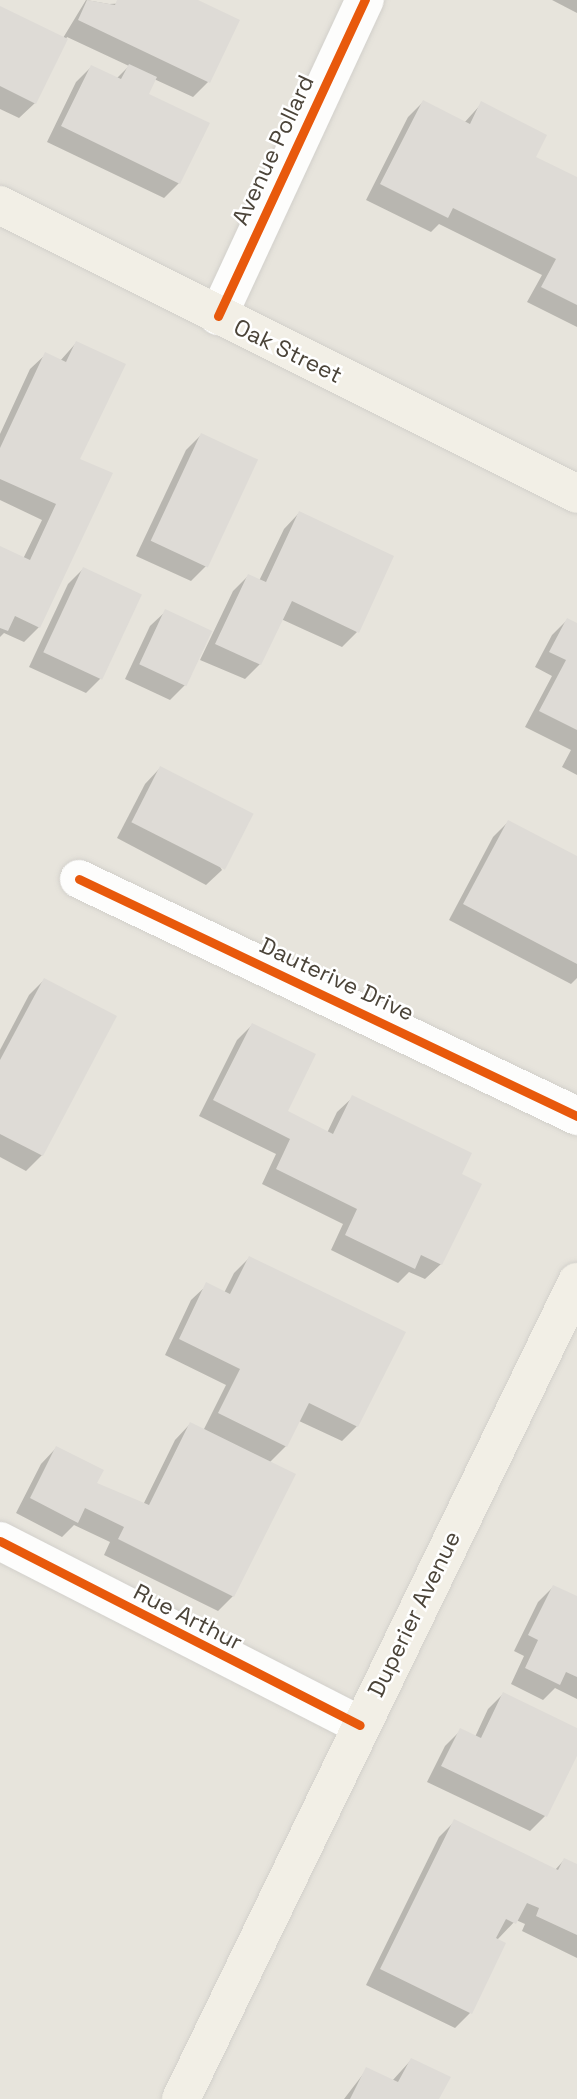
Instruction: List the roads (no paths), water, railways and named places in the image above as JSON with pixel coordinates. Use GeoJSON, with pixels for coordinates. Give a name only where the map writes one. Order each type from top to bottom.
{"type":"FeatureCollection","features":[{"type":"Feature","properties":{"kind":"main road","name":"Oak Street"},"geometry":{"type":"LineString","coordinates":[[0,205],[577,494]]}},
{"type":"Feature","properties":{"kind":"main road","name":"Duperier Avenue"},"geometry":{"type":"LineString","coordinates":[[181,2099],[577,1282]]}},
{"type":"Feature","properties":{"kind":"street","name":"Avenue Pollard"},"geometry":{"type":"LineString","coordinates":[[218,316],[365,0]]}},
{"type":"Feature","properties":{"kind":"street","name":"Dauterive Drive"},"geometry":{"type":"LineString","coordinates":[[79,879],[577,1116]]}},
{"type":"Feature","properties":{"kind":"street","name":"Rue Arthur"},"geometry":{"type":"LineString","coordinates":[[0,1541],[360,1725]]}}]}
